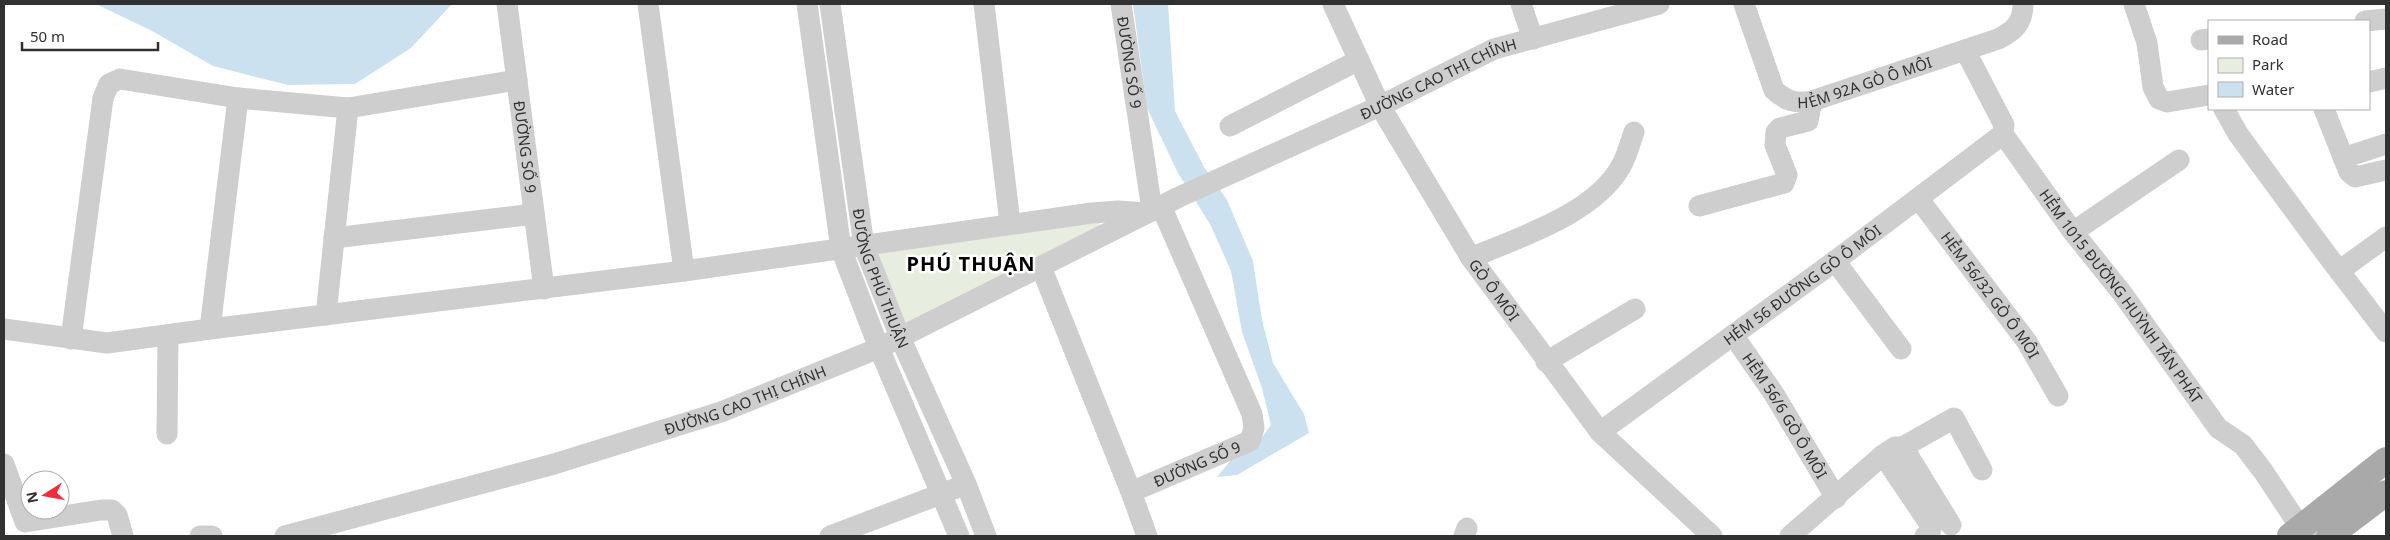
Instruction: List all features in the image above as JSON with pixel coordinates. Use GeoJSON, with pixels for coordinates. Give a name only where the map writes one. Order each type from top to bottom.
{"type":"FeatureCollection","features":[{"type":"Feature","properties":{"kind":"main road"},"geometry":{"type":"LineString","coordinates":[[2299,533],[2386,460]]}},
{"type":"Feature","properties":{"kind":"main road"},"geometry":{"type":"LineString","coordinates":[[2329,536],[2386,493]]}},
{"type":"Feature","properties":{"kind":"street","name":"ĐƯỜNG SỐ 9"},"geometry":{"type":"LineString","coordinates":[[507,4],[544,289]]}},
{"type":"Feature","properties":{"kind":"street"},"geometry":{"type":"LineString","coordinates":[[648,4],[684,271]]}},
{"type":"Feature","properties":{"kind":"street","name":"ĐƯỜNG PHÚ THUẬN"},"geometry":{"type":"LineString","coordinates":[[807,4],[841,250],[879,348],[959,536]]}},
{"type":"Feature","properties":{"kind":"street","name":"ĐƯỜNG PHÚ THUẬN"},"geometry":{"type":"LineString","coordinates":[[830,4],[864,246],[900,337],[966,484],[986,536]]}},
{"type":"Feature","properties":{"kind":"street"},"geometry":{"type":"LineString","coordinates":[[984,4],[1010,223]]}},
{"type":"Feature","properties":{"kind":"street","name":"ĐƯỜNG SỐ 9"},"geometry":{"type":"LineString","coordinates":[[1121,4],[1153,210],[1252,414],[1254,428],[1250,441],[1130,492]]}},
{"type":"Feature","properties":{"kind":"street","name":"GÒ Ô MÔI"},"geometry":{"type":"LineString","coordinates":[[1333,4],[1380,106],[1470,258],[1600,432],[1712,536]]}},
{"type":"Feature","properties":{"kind":"street"},"geometry":{"type":"LineString","coordinates":[[1521,4],[1533,39]]}},
{"type":"Feature","properties":{"kind":"street","name":"ĐƯỜNG CAO THỊ CHÍNH"},"geometry":{"type":"LineString","coordinates":[[285,536],[554,464],[721,412],[879,348],[1179,196],[1227,177],[1380,106],[1494,49],[1659,4]]}},
{"type":"Feature","properties":{"kind":"street","name":"HẺM 92A GÒ Ô MÔI"},"geometry":{"type":"LineString","coordinates":[[1744,4],[1774,90],[1784,99],[1799,104],[1812,102],[2012,32],[2020,22],[2023,4]]}},
{"type":"Feature","properties":{"kind":"street"},"geometry":{"type":"LineString","coordinates":[[2134,4],[2147,43],[2153,87],[2159,99],[2167,102],[2208,95]]}},
{"type":"Feature","properties":{"kind":"street","name":"HẺM 1015 ĐƯỜNG HUỲNH TẤN PHÁT"},"geometry":{"type":"LineString","coordinates":[[1965,50],[2004,125],[2003,134],[2073,232],[2122,293],[2218,428],[2242,445],[2263,471],[2299,533]]}},
{"type":"Feature","properties":{"kind":"street"},"geometry":{"type":"LineString","coordinates":[[1230,126],[1359,60]]}},
{"type":"Feature","properties":{"kind":"street"},"geometry":{"type":"LineString","coordinates":[[2370,82],[2386,78]]}},
{"type":"Feature","properties":{"kind":"street"},"geometry":{"type":"LineString","coordinates":[[71,339],[103,98],[109,84],[120,79],[238,98],[348,108],[517,80]]}},
{"type":"Feature","properties":{"kind":"street"},"geometry":{"type":"LineString","coordinates":[[210,330],[238,98]]}},
{"type":"Feature","properties":{"kind":"street"},"geometry":{"type":"LineString","coordinates":[[1699,206],[1784,183],[1787,180],[1787,174],[1775,145],[1776,132],[1780,128],[1808,121],[1812,102]]}},
{"type":"Feature","properties":{"kind":"street"},"geometry":{"type":"LineString","coordinates":[[326,315],[348,108]]}},
{"type":"Feature","properties":{"kind":"street"},"geometry":{"type":"LineString","coordinates":[[2225,110],[2238,134],[2339,272],[2386,332]]}},
{"type":"Feature","properties":{"kind":"street"},"geometry":{"type":"LineString","coordinates":[[2324,110],[2349,172],[2355,177],[2386,170]]}},
{"type":"Feature","properties":{"kind":"street"},"geometry":{"type":"LineString","coordinates":[[1470,258],[1571,213],[1598,194],[1620,167],[1634,132]]}},
{"type":"Feature","properties":{"kind":"street","name":"HẺM 56 ĐƯỜNG GÒ Ô MÔI"},"geometry":{"type":"LineString","coordinates":[[1600,432],[1835,261],[2003,134]]}},
{"type":"Feature","properties":{"kind":"street"},"geometry":{"type":"LineString","coordinates":[[2343,158],[2386,144]]}},
{"type":"Feature","properties":{"kind":"street"},"geometry":{"type":"LineString","coordinates":[[2073,232],[2179,160]]}},
{"type":"Feature","properties":{"kind":"street","name":"HẺM 56/32 GÒ Ô MÔI"},"geometry":{"type":"LineString","coordinates":[[1918,198],[2027,342],[2058,396]]}},
{"type":"Feature","properties":{"kind":"street"},"geometry":{"type":"LineString","coordinates":[[4,329],[107,343],[684,271],[841,250],[1010,223],[1092,213],[1153,210]]}},
{"type":"Feature","properties":{"kind":"street"},"geometry":{"type":"LineString","coordinates":[[334,238],[534,214]]}},
{"type":"Feature","properties":{"kind":"street"},"geometry":{"type":"LineString","coordinates":[[2339,272],[2386,237]]}},
{"type":"Feature","properties":{"kind":"street"},"geometry":{"type":"LineString","coordinates":[[1835,261],[1901,349]]}},
{"type":"Feature","properties":{"kind":"street"},"geometry":{"type":"LineString","coordinates":[[1040,267],[1147,536]]}},
{"type":"Feature","properties":{"kind":"street"},"geometry":{"type":"LineString","coordinates":[[1546,362],[1635,309]]}},
{"type":"Feature","properties":{"kind":"street","name":"HẺM 56/6 GÒ Ô MÔI"},"geometry":{"type":"LineString","coordinates":[[1733,335],[1774,394],[1836,498]]}},
{"type":"Feature","properties":{"kind":"street"},"geometry":{"type":"LineString","coordinates":[[167,434],[168,336]]}},
{"type":"Feature","properties":{"kind":"street"},"geometry":{"type":"LineString","coordinates":[[1790,536],[1836,498],[1883,455],[1895,447],[1903,447],[1954,418],[1982,470]]}},
{"type":"Feature","properties":{"kind":"street"},"geometry":{"type":"LineString","coordinates":[[1903,447],[1950,525]]}},
{"type":"Feature","properties":{"kind":"street"},"geometry":{"type":"LineString","coordinates":[[1883,455],[1929,522],[1930,533],[1925,536]]}},
{"type":"Feature","properties":{"kind":"street"},"geometry":{"type":"LineString","coordinates":[[4,464],[25,522],[101,510],[112,510],[117,516],[123,536]]}},
{"type":"Feature","properties":{"kind":"street"},"geometry":{"type":"LineString","coordinates":[[830,536],[942,495],[966,484]]}},
{"type":"Feature","properties":{"kind":"street"},"geometry":{"type":"LineString","coordinates":[[200,536],[212,536]]}},
{"type":"Feature","properties":{"kind":"green space"},"geometry":{"type":"Polygon","coordinates":[[[1097,221],[1101,226],[902,325],[876,257],[885,249],[1097,221]]]}},
{"type":"Feature","properties":{"kind":"water"},"geometry":{"type":"Polygon","coordinates":[[[96,4],[452,4],[411,48],[355,84],[288,85],[213,66],[152,31],[96,4]]]}},
{"type":"Feature","properties":{"kind":"water"},"geometry":{"type":"Polygon","coordinates":[[[1133,4],[1168,4],[1175,111],[1204,167],[1227,200],[1253,261],[1262,320],[1273,363],[1304,414],[1309,433],[1237,475],[1217,477],[1231,460],[1257,444],[1271,425],[1262,388],[1242,332],[1231,271],[1210,224],[1178,173],[1147,108],[1133,4]]]}},
{"type":"Feature","properties":{"kind":"district","name":"PHÚ THUẬN"},"geometry":{"type":"Point","coordinates":[971,263]}}]}
